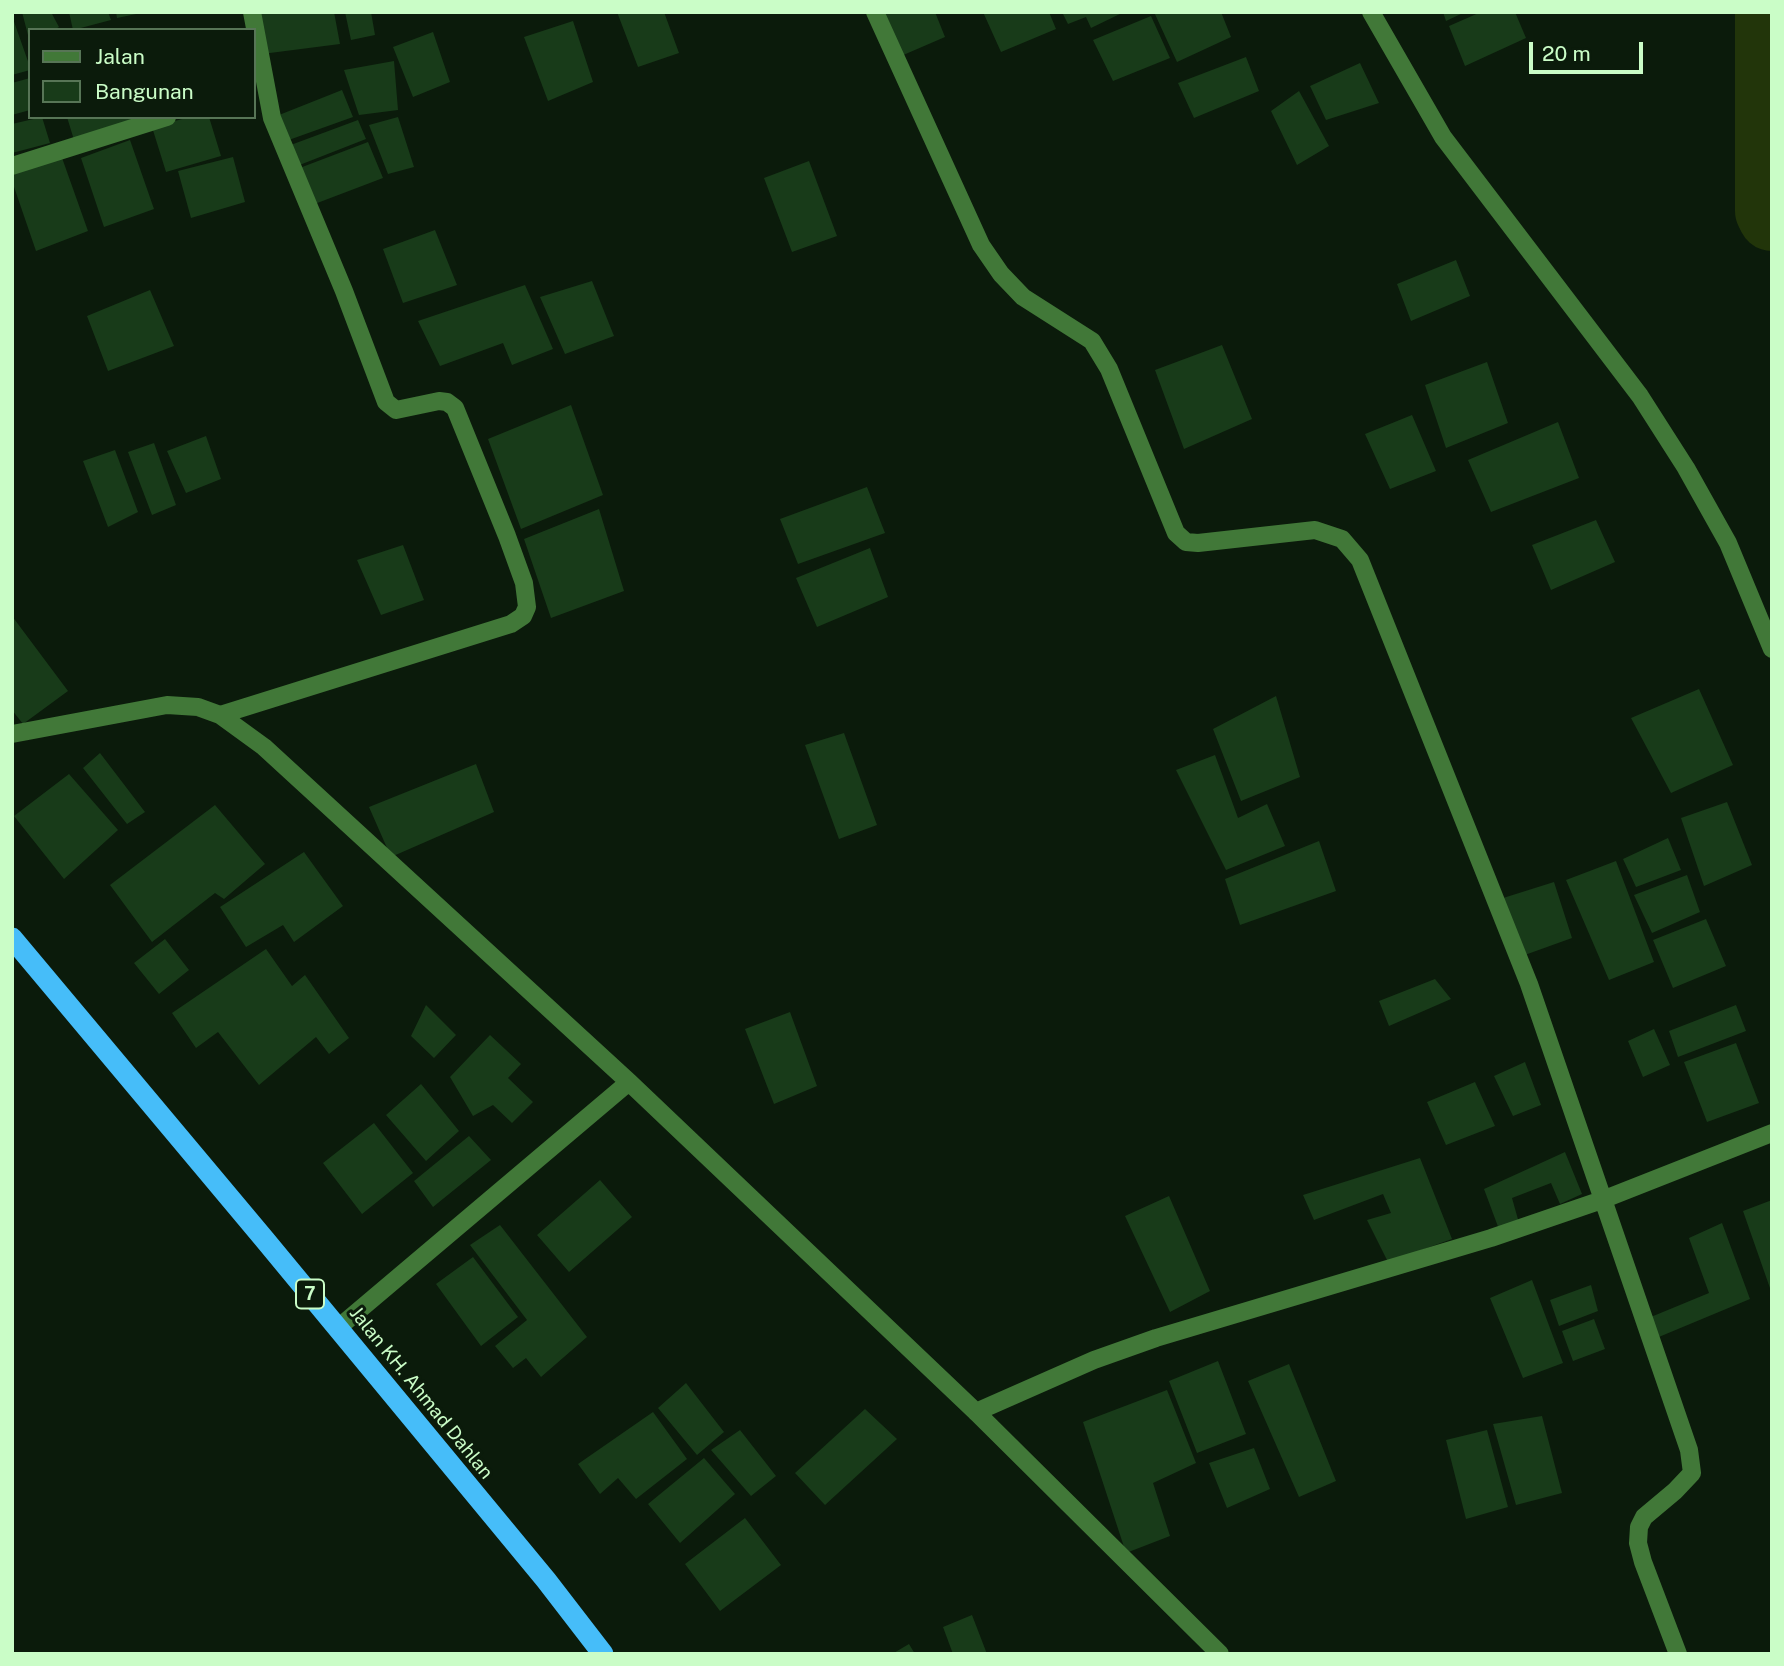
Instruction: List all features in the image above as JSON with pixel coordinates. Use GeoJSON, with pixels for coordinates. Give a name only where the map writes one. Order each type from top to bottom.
{"type":"FeatureCollection","features":[{"type":"Feature","properties":{"kind":"highway","name":"Jalan KH. Ahmad Dahlan"},"geometry":{"type":"LineString","coordinates":[[12,938],[338,1328],[603,1654]]}},
{"type":"Feature","properties":{"kind":"street"},"geometry":{"type":"LineString","coordinates":[[875,12],[981,245],[1001,274],[1023,298],[1092,341],[1109,369],[1176,533],[1186,542],[1198,543],[1315,530],[1342,539],[1360,560],[1529,984],[1689,1450],[1692,1473],[1644,1517],[1639,1527],[1638,1542],[1678,1654]]}},
{"type":"Feature","properties":{"kind":"street"},"geometry":{"type":"LineString","coordinates":[[1371,12],[1443,137],[1640,396],[1673,447],[1728,543],[1772,649]]}},
{"type":"Feature","properties":{"kind":"street"},"geometry":{"type":"LineString","coordinates":[[220,715],[511,624],[523,616],[527,607],[524,583],[508,536],[455,408],[447,402],[439,401],[396,410],[386,402],[344,291],[259,90],[256,51]]}},
{"type":"Feature","properties":{"kind":"street"},"geometry":{"type":"LineString","coordinates":[[12,166],[161,119]]}},
{"type":"Feature","properties":{"kind":"street"},"geometry":{"type":"LineString","coordinates":[[12,734],[167,705],[198,707],[220,715],[264,747],[629,1082],[976,1412],[1220,1654]]}},
{"type":"Feature","properties":{"kind":"street"},"geometry":{"type":"LineString","coordinates":[[338,1328],[629,1082]]}},
{"type":"Feature","properties":{"kind":"street"},"geometry":{"type":"LineString","coordinates":[[976,1412],[1094,1360],[1156,1338],[1491,1238],[1602,1200],[1772,1133]]}},
{"type":"Feature","properties":{"kind":"building"},"geometry":{"type":"Polygon","coordinates":[[[22,12],[51,12],[59,27],[28,28],[28,35],[22,12]]]}},
{"type":"Feature","properties":{"kind":"building"},"geometry":{"type":"Polygon","coordinates":[[[69,12],[108,12],[111,20],[81,28],[73,28],[69,12]]]}},
{"type":"Feature","properties":{"kind":"building"},"geometry":{"type":"Polygon","coordinates":[[[116,12],[141,12],[141,13],[117,18],[116,12]]]}},
{"type":"Feature","properties":{"kind":"building"},"geometry":{"type":"Polygon","coordinates":[[[256,12],[334,12],[340,44],[262,54],[256,12]]]}},
{"type":"Feature","properties":{"kind":"building"},"geometry":{"type":"Polygon","coordinates":[[[345,12],[371,12],[375,35],[351,40],[345,12]]]}},
{"type":"Feature","properties":{"kind":"building"},"geometry":{"type":"Polygon","coordinates":[[[617,12],[664,12],[679,53],[638,67],[617,12]]]}},
{"type":"Feature","properties":{"kind":"building"},"geometry":{"type":"Polygon","coordinates":[[[893,12],[935,12],[945,37],[901,56],[883,15],[893,12]]]}},
{"type":"Feature","properties":{"kind":"building"},"geometry":{"type":"Polygon","coordinates":[[[983,12],[1049,12],[1056,29],[1001,52],[983,12]]]}},
{"type":"Feature","properties":{"kind":"building"},"geometry":{"type":"Polygon","coordinates":[[[1062,12],[1124,12],[1091,28],[1086,17],[1068,24],[1062,12]]]}},
{"type":"Feature","properties":{"kind":"building"},"geometry":{"type":"Polygon","coordinates":[[[1154,12],[1221,12],[1231,37],[1177,62],[1154,12]]]}},
{"type":"Feature","properties":{"kind":"building"},"geometry":{"type":"Polygon","coordinates":[[[1443,12],[1465,12],[1446,21],[1443,12]]]}},
{"type":"Feature","properties":{"kind":"building"},"geometry":{"type":"Polygon","coordinates":[[[1481,12],[1515,12],[1526,38],[1465,66],[1449,26],[1481,12]]]}},
{"type":"Feature","properties":{"kind":"building"},"geometry":{"type":"Polygon","coordinates":[[[12,16],[28,61],[28,71],[12,75],[12,16]]]}},
{"type":"Feature","properties":{"kind":"building"},"geometry":{"type":"Polygon","coordinates":[[[1151,16],[1170,58],[1113,81],[1093,40],[1151,16]]]}},
{"type":"Feature","properties":{"kind":"building"},"geometry":{"type":"Polygon","coordinates":[[[573,21],[593,82],[548,101],[524,37],[573,21]]]}},
{"type":"Feature","properties":{"kind":"building"},"geometry":{"type":"Polygon","coordinates":[[[433,32],[450,82],[413,97],[393,47],[433,32]]]}},
{"type":"Feature","properties":{"kind":"building"},"geometry":{"type":"Polygon","coordinates":[[[1246,57],[1259,91],[1194,118],[1178,83],[1246,57]]]}},
{"type":"Feature","properties":{"kind":"building"},"geometry":{"type":"Polygon","coordinates":[[[394,61],[398,110],[359,115],[344,70],[394,61]]]}},
{"type":"Feature","properties":{"kind":"building"},"geometry":{"type":"Polygon","coordinates":[[[1360,63],[1379,103],[1326,120],[1310,86],[1360,63]]]}},
{"type":"Feature","properties":{"kind":"building"},"geometry":{"type":"Polygon","coordinates":[[[28,79],[28,111],[12,115],[12,83],[28,79]]]}},
{"type":"Feature","properties":{"kind":"building"},"geometry":{"type":"Polygon","coordinates":[[[342,90],[353,117],[286,141],[274,117],[342,90]]]}},
{"type":"Feature","properties":{"kind":"building"},"geometry":{"type":"Polygon","coordinates":[[[1299,91],[1329,146],[1297,165],[1271,111],[1299,91]]]}},
{"type":"Feature","properties":{"kind":"building"},"geometry":{"type":"Polygon","coordinates":[[[398,117],[414,167],[388,174],[369,125],[398,117]]]}},
{"type":"Feature","properties":{"kind":"building"},"geometry":{"type":"Polygon","coordinates":[[[43,119],[50,143],[12,153],[12,124],[43,119]]]}},
{"type":"Feature","properties":{"kind":"building"},"geometry":{"type":"Polygon","coordinates":[[[68,119],[135,119],[136,124],[74,140],[68,119]]]}},
{"type":"Feature","properties":{"kind":"building"},"geometry":{"type":"Polygon","coordinates":[[[182,119],[210,119],[221,156],[166,172],[152,127],[182,119]]]}},
{"type":"Feature","properties":{"kind":"building"},"geometry":{"type":"Polygon","coordinates":[[[358,120],[366,139],[297,166],[288,146],[358,120]]]}},
{"type":"Feature","properties":{"kind":"building"},"geometry":{"type":"Polygon","coordinates":[[[130,140],[154,209],[104,227],[81,158],[130,140]]]}},
{"type":"Feature","properties":{"kind":"building"},"geometry":{"type":"Polygon","coordinates":[[[368,142],[383,178],[312,205],[297,169],[368,142]]]}},
{"type":"Feature","properties":{"kind":"building"},"geometry":{"type":"Polygon","coordinates":[[[61,155],[88,231],[36,251],[12,181],[12,170],[61,155]]]}},
{"type":"Feature","properties":{"kind":"building"},"geometry":{"type":"Polygon","coordinates":[[[233,157],[245,202],[191,218],[178,171],[233,157]]]}},
{"type":"Feature","properties":{"kind":"building"},"geometry":{"type":"Polygon","coordinates":[[[809,161],[837,236],[792,252],[764,178],[809,161]]]}},
{"type":"Feature","properties":{"kind":"building"},"geometry":{"type":"Polygon","coordinates":[[[435,230],[457,285],[403,303],[383,249],[435,230]]]}},
{"type":"Feature","properties":{"kind":"building"},"geometry":{"type":"Polygon","coordinates":[[[1456,260],[1470,296],[1411,321],[1397,284],[1456,260]]]}},
{"type":"Feature","properties":{"kind":"building"},"geometry":{"type":"Polygon","coordinates":[[[592,281],[614,336],[565,354],[540,297],[592,281]]]}},
{"type":"Feature","properties":{"kind":"building"},"geometry":{"type":"Polygon","coordinates":[[[525,285],[553,349],[512,365],[503,343],[440,366],[418,321],[525,285]]]}},
{"type":"Feature","properties":{"kind":"building"},"geometry":{"type":"Polygon","coordinates":[[[150,290],[174,346],[108,371],[87,316],[150,290]]]}},
{"type":"Feature","properties":{"kind":"building"},"geometry":{"type":"Polygon","coordinates":[[[1222,345],[1252,419],[1184,449],[1155,370],[1222,345]]]}},
{"type":"Feature","properties":{"kind":"building"},"geometry":{"type":"Polygon","coordinates":[[[1487,362],[1508,423],[1446,448],[1425,385],[1487,362]]]}},
{"type":"Feature","properties":{"kind":"building"},"geometry":{"type":"Polygon","coordinates":[[[571,405],[603,495],[521,529],[488,439],[571,405]]]}},
{"type":"Feature","properties":{"kind":"building"},"geometry":{"type":"Polygon","coordinates":[[[1412,415],[1436,471],[1390,489],[1365,434],[1412,415]]]}},
{"type":"Feature","properties":{"kind":"building"},"geometry":{"type":"Polygon","coordinates":[[[1558,422],[1579,478],[1491,512],[1468,460],[1558,422]]]}},
{"type":"Feature","properties":{"kind":"building"},"geometry":{"type":"Polygon","coordinates":[[[206,436],[221,479],[186,493],[167,451],[206,436]]]}},
{"type":"Feature","properties":{"kind":"building"},"geometry":{"type":"Polygon","coordinates":[[[154,443],[176,505],[152,515],[128,452],[154,443]]]}},
{"type":"Feature","properties":{"kind":"building"},"geometry":{"type":"Polygon","coordinates":[[[115,450],[138,512],[108,527],[83,461],[115,450]]]}},
{"type":"Feature","properties":{"kind":"building"},"geometry":{"type":"Polygon","coordinates":[[[867,487],[885,533],[798,564],[780,519],[867,487]]]}},
{"type":"Feature","properties":{"kind":"building"},"geometry":{"type":"Polygon","coordinates":[[[599,509],[624,591],[551,618],[524,539],[599,509]]]}},
{"type":"Feature","properties":{"kind":"building"},"geometry":{"type":"Polygon","coordinates":[[[1596,520],[1615,562],[1551,590],[1532,545],[1596,520]]]}},
{"type":"Feature","properties":{"kind":"building"},"geometry":{"type":"Polygon","coordinates":[[[403,545],[424,600],[381,615],[357,560],[403,545]]]}},
{"type":"Feature","properties":{"kind":"building"},"geometry":{"type":"Polygon","coordinates":[[[870,548],[888,597],[817,627],[796,578],[870,548]]]}},
{"type":"Feature","properties":{"kind":"building"},"geometry":{"type":"Polygon","coordinates":[[[12,616],[68,691],[23,724],[12,710],[12,616]]]}},
{"type":"Feature","properties":{"kind":"building"},"geometry":{"type":"Polygon","coordinates":[[[1699,689],[1733,765],[1671,793],[1631,718],[1699,689]]]}},
{"type":"Feature","properties":{"kind":"building"},"geometry":{"type":"Polygon","coordinates":[[[1276,696],[1300,777],[1241,801],[1213,729],[1276,696]]]}},
{"type":"Feature","properties":{"kind":"building"},"geometry":{"type":"Polygon","coordinates":[[[844,733],[877,825],[839,839],[805,745],[844,733]]]}},
{"type":"Feature","properties":{"kind":"building"},"geometry":{"type":"Polygon","coordinates":[[[100,753],[145,812],[127,824],[83,768],[100,753]]]}},
{"type":"Feature","properties":{"kind":"building"},"geometry":{"type":"Polygon","coordinates":[[[1215,755],[1238,818],[1267,804],[1285,846],[1226,870],[1176,770],[1215,755]]]}},
{"type":"Feature","properties":{"kind":"building"},"geometry":{"type":"Polygon","coordinates":[[[476,764],[494,812],[391,857],[369,807],[476,764]]]}},
{"type":"Feature","properties":{"kind":"building"},"geometry":{"type":"Polygon","coordinates":[[[69,774],[118,830],[64,879],[14,816],[69,774]]]}},
{"type":"Feature","properties":{"kind":"building"},"geometry":{"type":"Polygon","coordinates":[[[1727,802],[1752,865],[1704,886],[1681,818],[1727,802]]]}},
{"type":"Feature","properties":{"kind":"building"},"geometry":{"type":"Polygon","coordinates":[[[215,805],[265,864],[224,899],[215,893],[152,942],[110,885],[215,805]]]}},
{"type":"Feature","properties":{"kind":"building"},"geometry":{"type":"Polygon","coordinates":[[[1668,838],[1681,870],[1636,887],[1623,859],[1668,838]]]}},
{"type":"Feature","properties":{"kind":"building"},"geometry":{"type":"Polygon","coordinates":[[[1319,841],[1336,891],[1240,925],[1225,879],[1319,841]]]}},
{"type":"Feature","properties":{"kind":"building"},"geometry":{"type":"Polygon","coordinates":[[[304,852],[343,906],[294,942],[283,925],[246,947],[220,907],[304,852]]]}},
{"type":"Feature","properties":{"kind":"building"},"geometry":{"type":"Polygon","coordinates":[[[1616,861],[1654,962],[1609,980],[1566,880],[1616,861]]]}},
{"type":"Feature","properties":{"kind":"building"},"geometry":{"type":"Polygon","coordinates":[[[1687,875],[1700,912],[1652,933],[1634,895],[1687,875]]]}},
{"type":"Feature","properties":{"kind":"building"},"geometry":{"type":"Polygon","coordinates":[[[1554,882],[1572,938],[1522,956],[1500,899],[1554,882]]]}},
{"type":"Feature","properties":{"kind":"building"},"geometry":{"type":"Polygon","coordinates":[[[1706,919],[1726,966],[1673,988],[1653,940],[1706,919]]]}},
{"type":"Feature","properties":{"kind":"building"},"geometry":{"type":"Polygon","coordinates":[[[165,939],[189,970],[159,994],[134,963],[165,939]]]}},
{"type":"Feature","properties":{"kind":"building"},"geometry":{"type":"Polygon","coordinates":[[[266,949],[292,986],[305,975],[349,1038],[329,1054],[316,1037],[259,1085],[218,1032],[196,1048],[172,1013],[266,949]]]}},
{"type":"Feature","properties":{"kind":"building"},"geometry":{"type":"Polygon","coordinates":[[[1435,979],[1451,999],[1389,1026],[1379,1001],[1435,979]]]}},
{"type":"Feature","properties":{"kind":"building"},"geometry":{"type":"Polygon","coordinates":[[[426,1005],[456,1035],[434,1058],[411,1036],[426,1005]]]}},
{"type":"Feature","properties":{"kind":"building"},"geometry":{"type":"Polygon","coordinates":[[[1736,1005],[1746,1031],[1678,1057],[1669,1031],[1736,1005]]]}},
{"type":"Feature","properties":{"kind":"building"},"geometry":{"type":"Polygon","coordinates":[[[790,1012],[817,1086],[774,1104],[745,1029],[790,1012]]]}},
{"type":"Feature","properties":{"kind":"building"},"geometry":{"type":"Polygon","coordinates":[[[1654,1029],[1670,1065],[1643,1077],[1628,1041],[1654,1029]]]}},
{"type":"Feature","properties":{"kind":"building"},"geometry":{"type":"Polygon","coordinates":[[[490,1035],[521,1064],[508,1078],[533,1102],[512,1123],[493,1105],[473,1116],[450,1077],[490,1035]]]}},
{"type":"Feature","properties":{"kind":"building"},"geometry":{"type":"Polygon","coordinates":[[[1736,1043],[1759,1103],[1707,1122],[1684,1062],[1736,1043]]]}},
{"type":"Feature","properties":{"kind":"building"},"geometry":{"type":"Polygon","coordinates":[[[1525,1062],[1541,1105],[1513,1116],[1494,1076],[1525,1062]]]}},
{"type":"Feature","properties":{"kind":"building"},"geometry":{"type":"Polygon","coordinates":[[[1475,1082],[1495,1126],[1446,1145],[1427,1102],[1475,1082]]]}},
{"type":"Feature","properties":{"kind":"building"},"geometry":{"type":"Polygon","coordinates":[[[421,1084],[459,1131],[426,1161],[386,1115],[421,1084]]]}},
{"type":"Feature","properties":{"kind":"building"},"geometry":{"type":"Polygon","coordinates":[[[374,1123],[413,1173],[362,1214],[323,1163],[374,1123]]]}},
{"type":"Feature","properties":{"kind":"building"},"geometry":{"type":"Polygon","coordinates":[[[469,1136],[491,1160],[433,1207],[414,1181],[469,1136]]]}},
{"type":"Feature","properties":{"kind":"building"},"geometry":{"type":"Polygon","coordinates":[[[1565,1152],[1582,1194],[1560,1204],[1551,1183],[1512,1198],[1519,1223],[1500,1232],[1484,1189],[1565,1152]]]}},
{"type":"Feature","properties":{"kind":"building"},"geometry":{"type":"Polygon","coordinates":[[[1420,1158],[1452,1239],[1388,1262],[1367,1220],[1391,1213],[1383,1194],[1314,1220],[1303,1195],[1420,1158]]]}},
{"type":"Feature","properties":{"kind":"building"},"geometry":{"type":"Polygon","coordinates":[[[600,1180],[632,1217],[569,1272],[537,1235],[600,1180]]]}},
{"type":"Feature","properties":{"kind":"building"},"geometry":{"type":"Polygon","coordinates":[[[1169,1196],[1210,1291],[1170,1312],[1125,1216],[1169,1196]]]}},
{"type":"Feature","properties":{"kind":"building"},"geometry":{"type":"Polygon","coordinates":[[[1772,1200],[1772,1291],[1771,1291],[1743,1211],[1772,1200]]]}},
{"type":"Feature","properties":{"kind":"building"},"geometry":{"type":"Polygon","coordinates":[[[1722,1223],[1750,1299],[1654,1339],[1646,1319],[1709,1293],[1689,1238],[1722,1223]]]}},
{"type":"Feature","properties":{"kind":"building"},"geometry":{"type":"Polygon","coordinates":[[[500,1225],[587,1337],[541,1377],[526,1358],[513,1368],[495,1346],[527,1320],[470,1245],[500,1225]]]}},
{"type":"Feature","properties":{"kind":"building"},"geometry":{"type":"Polygon","coordinates":[[[473,1257],[518,1317],[481,1346],[436,1284],[473,1257]]]}},
{"type":"Feature","properties":{"kind":"building"},"geometry":{"type":"Polygon","coordinates":[[[1532,1280],[1563,1363],[1523,1378],[1490,1298],[1532,1280]]]}},
{"type":"Feature","properties":{"kind":"building"},"geometry":{"type":"Polygon","coordinates":[[[1591,1285],[1598,1311],[1559,1326],[1550,1300],[1591,1285]]]}},
{"type":"Feature","properties":{"kind":"building"},"geometry":{"type":"Polygon","coordinates":[[[1594,1319],[1605,1349],[1573,1361],[1562,1331],[1594,1319]]]}},
{"type":"Feature","properties":{"kind":"building"},"geometry":{"type":"Polygon","coordinates":[[[1218,1361],[1246,1434],[1197,1453],[1169,1381],[1218,1361]]]}},
{"type":"Feature","properties":{"kind":"building"},"geometry":{"type":"Polygon","coordinates":[[[1289,1364],[1336,1481],[1299,1497],[1248,1381],[1289,1364]]]}},
{"type":"Feature","properties":{"kind":"building"},"geometry":{"type":"Polygon","coordinates":[[[686,1383],[724,1432],[697,1455],[658,1408],[686,1383]]]}},
{"type":"Feature","properties":{"kind":"building"},"geometry":{"type":"Polygon","coordinates":[[[1167,1390],[1196,1463],[1153,1483],[1170,1536],[1126,1553],[1083,1422],[1167,1390]]]}},
{"type":"Feature","properties":{"kind":"building"},"geometry":{"type":"Polygon","coordinates":[[[865,1409],[897,1439],[825,1505],[795,1473],[865,1409]]]}},
{"type":"Feature","properties":{"kind":"building"},"geometry":{"type":"Polygon","coordinates":[[[653,1412],[687,1459],[636,1499],[618,1478],[600,1494],[578,1464],[653,1412]]]}},
{"type":"Feature","properties":{"kind":"building"},"geometry":{"type":"Polygon","coordinates":[[[1542,1416],[1562,1493],[1516,1505],[1493,1424],[1542,1416]]]}},
{"type":"Feature","properties":{"kind":"building"},"geometry":{"type":"Polygon","coordinates":[[[740,1430],[776,1476],[751,1496],[711,1450],[740,1430]]]}},
{"type":"Feature","properties":{"kind":"building"},"geometry":{"type":"Polygon","coordinates":[[[1487,1430],[1508,1507],[1466,1519],[1446,1440],[1487,1430]]]}},
{"type":"Feature","properties":{"kind":"building"},"geometry":{"type":"Polygon","coordinates":[[[1254,1448],[1270,1489],[1227,1508],[1209,1463],[1254,1448]]]}},
{"type":"Feature","properties":{"kind":"building"},"geometry":{"type":"Polygon","coordinates":[[[704,1458],[735,1494],[680,1543],[648,1504],[704,1458]]]}},
{"type":"Feature","properties":{"kind":"building"},"geometry":{"type":"Polygon","coordinates":[[[745,1518],[781,1565],[720,1611],[685,1564],[745,1518]]]}},
{"type":"Feature","properties":{"kind":"building"},"geometry":{"type":"Polygon","coordinates":[[[972,1615],[987,1654],[953,1654],[943,1627],[972,1615]]]}},
{"type":"Feature","properties":{"kind":"building"},"geometry":{"type":"Polygon","coordinates":[[[909,1644],[915,1654],[892,1654],[909,1644]]]}},
{"type":"Feature","properties":{"kind":"waterway"},"geometry":{"type":"LineString","coordinates":[[1769,12],[1769,211],[1772,217]]}}]}
